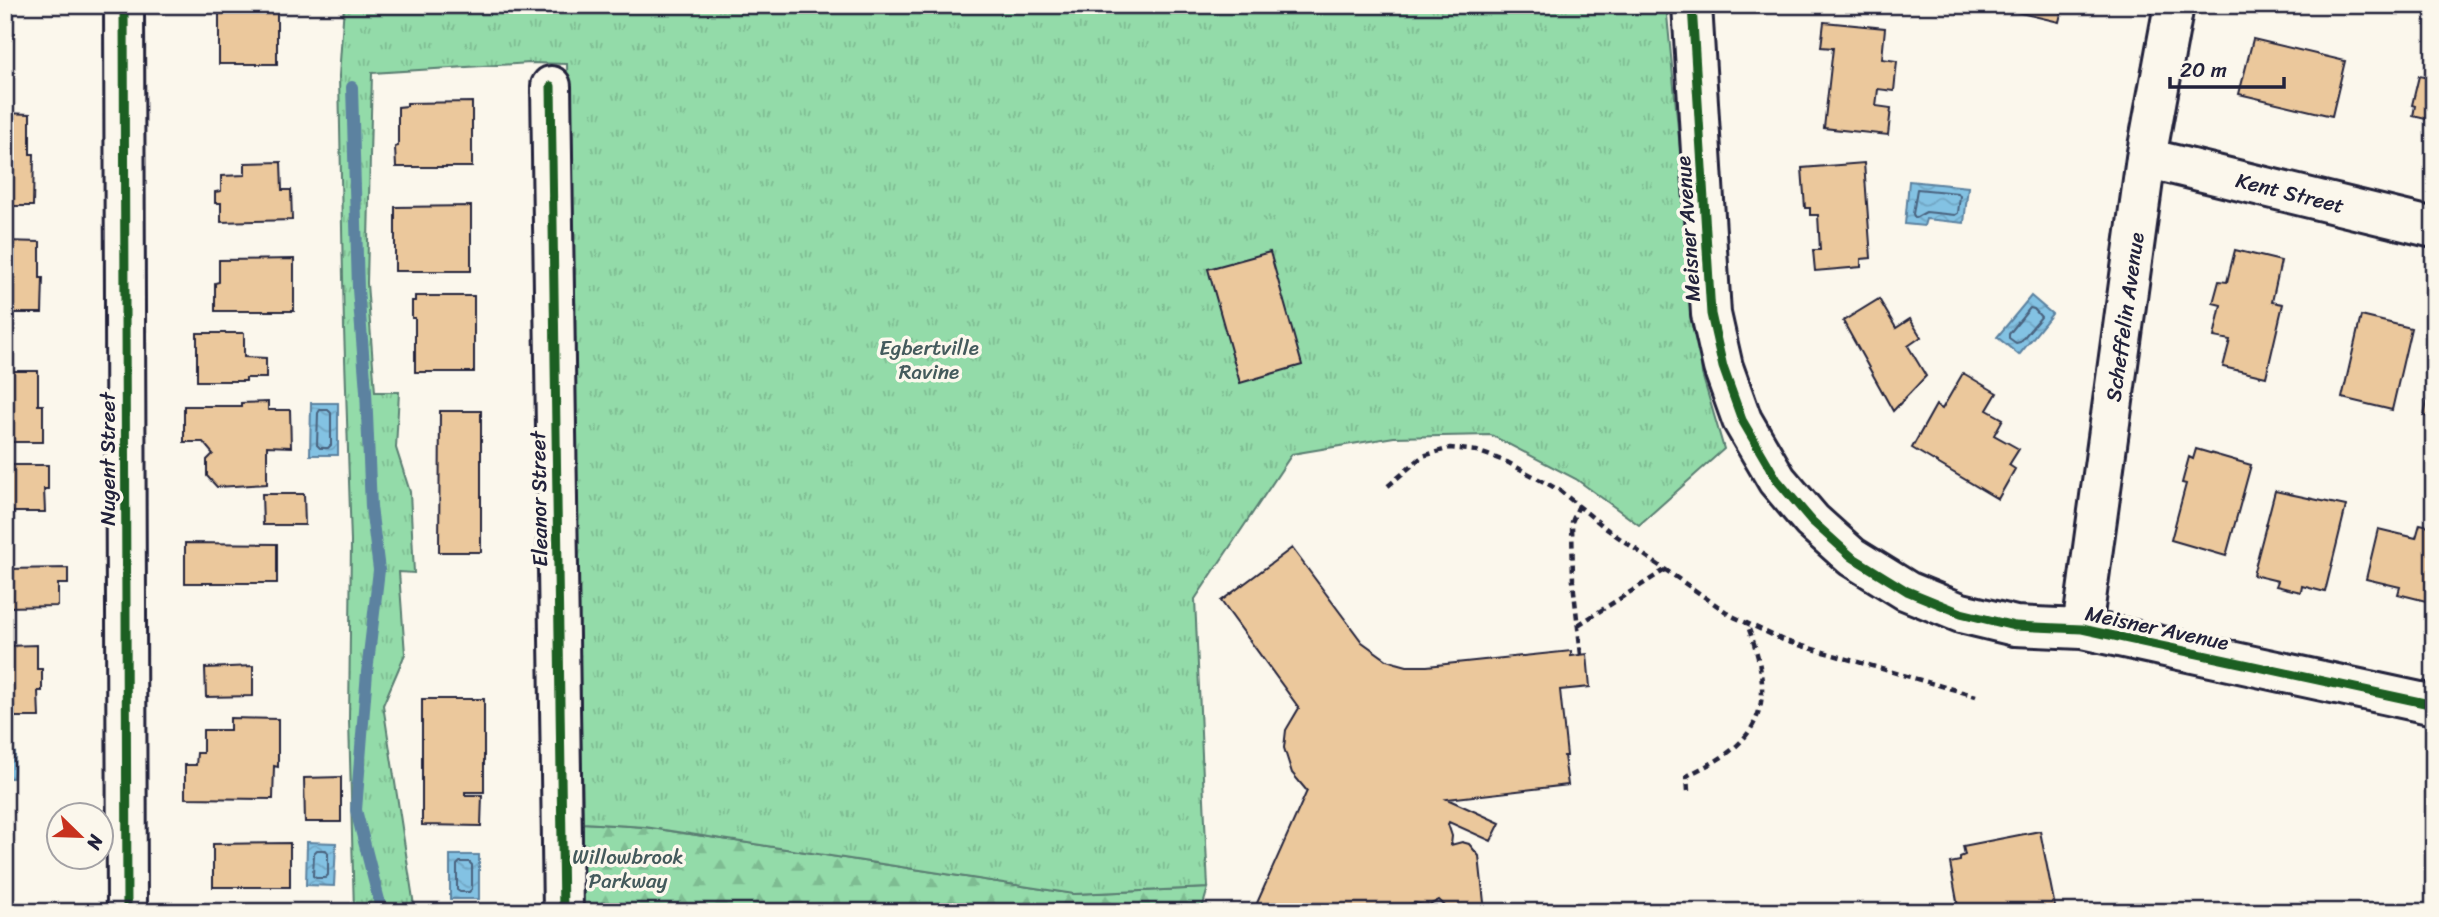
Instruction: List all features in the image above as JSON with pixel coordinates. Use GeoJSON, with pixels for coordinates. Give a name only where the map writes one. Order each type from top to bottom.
{"type":"FeatureCollection","features":[{"type":"Feature","properties":{"kind":"street","name":"Nugent Street"},"geometry":{"type":"LineString","coordinates":[[124,5],[127,912]]}},
{"type":"Feature","properties":{"kind":"street","name":"Meisner Avenue"},"geometry":{"type":"LineString","coordinates":[[1692,5],[1712,314],[1723,367],[1742,420],[1777,480],[1812,521],[1852,557],[1907,591],[1961,612],[2015,626],[2082,629],[2434,705]]}},
{"type":"Feature","properties":{"kind":"street","name":"Scheffelin Avenue"},"geometry":{"type":"LineString","coordinates":[[2082,629],[2146,158],[2174,5]]}},
{"type":"Feature","properties":{"kind":"street","name":"Eleanor Street"},"geometry":{"type":"LineString","coordinates":[[551,86],[563,912]]}},
{"type":"Feature","properties":{"kind":"street","name":"Kent Street"},"geometry":{"type":"LineString","coordinates":[[2146,158],[2434,228]]}},
{"type":"Feature","properties":{"kind":"path"},"geometry":{"type":"LineString","coordinates":[[1388,486],[1423,456],[1450,448],[1477,451],[1507,462],[1559,490],[1665,570],[1747,623],[1785,641],[1976,696]]}},
{"type":"Feature","properties":{"kind":"path"},"geometry":{"type":"LineString","coordinates":[[1579,505],[1572,522],[1573,582],[1581,655]]}},
{"type":"Feature","properties":{"kind":"path"},"geometry":{"type":"LineString","coordinates":[[1578,625],[1665,570]]}},
{"type":"Feature","properties":{"kind":"path"},"geometry":{"type":"LineString","coordinates":[[1688,791],[1687,776],[1724,756],[1742,741],[1755,720],[1764,682],[1758,653],[1747,623]]}},
{"type":"Feature","properties":{"kind":"green space","name":"Egbertville Ravine"},"geometry":{"type":"Polygon","coordinates":[[[344,5],[1666,5],[1702,374],[1724,449],[1639,525],[1576,479],[1491,435],[1394,437],[1292,454],[1195,599],[1208,888],[1074,894],[645,827],[583,823],[567,64],[530,63],[372,73],[367,283],[375,392],[399,392],[396,448],[410,492],[414,573],[399,572],[405,654],[383,705],[415,912],[354,912],[349,720],[351,542],[339,76],[344,5]]]}},
{"type":"Feature","properties":{"kind":"green space","name":"Willowbrook Parkway"},"geometry":{"type":"Polygon","coordinates":[[[583,823],[645,827],[1074,894],[1208,888],[1201,912],[583,912],[583,823]]]}},
{"type":"Feature","properties":{"kind":"water"},"geometry":{"type":"Polygon","coordinates":[[[1909,181],[1968,187],[1964,223],[1926,219],[1924,226],[1905,224],[1909,181]]]}},
{"type":"Feature","properties":{"kind":"water"},"geometry":{"type":"Polygon","coordinates":[[[2031,296],[2052,314],[2019,355],[1997,337],[2031,296]]]}},
{"type":"Feature","properties":{"kind":"water"},"geometry":{"type":"Polygon","coordinates":[[[311,403],[338,403],[338,455],[310,455],[311,403]]]}},
{"type":"Feature","properties":{"kind":"water"},"geometry":{"type":"Polygon","coordinates":[[[5,753],[15,753],[13,778],[5,778],[5,753]]]}},
{"type":"Feature","properties":{"kind":"water"},"geometry":{"type":"Polygon","coordinates":[[[307,842],[336,843],[334,886],[306,885],[307,842]]]}},
{"type":"Feature","properties":{"kind":"water"},"geometry":{"type":"Polygon","coordinates":[[[450,855],[479,855],[479,899],[450,899],[450,855]]]}},
{"type":"Feature","properties":{"kind":"building"},"geometry":{"type":"Polygon","coordinates":[[[219,5],[277,5],[277,64],[219,64],[219,5]]]}},
{"type":"Feature","properties":{"kind":"building"},"geometry":{"type":"Polygon","coordinates":[[[2000,5],[2063,5],[2059,22],[1999,8],[2000,5]]]}},
{"type":"Feature","properties":{"kind":"building"},"geometry":{"type":"Polygon","coordinates":[[[1824,22],[1885,28],[1882,59],[1897,61],[1894,91],[1878,89],[1876,106],[1891,108],[1888,135],[1824,128],[1833,48],[1821,47],[1824,22]]]}},
{"type":"Feature","properties":{"kind":"building"},"geometry":{"type":"Polygon","coordinates":[[[2253,39],[2345,61],[2332,116],[2239,94],[2253,39]]]}},
{"type":"Feature","properties":{"kind":"building"},"geometry":{"type":"Polygon","coordinates":[[[2419,76],[2434,79],[2434,121],[2413,116],[2415,106],[2412,105],[2419,76]]]}},
{"type":"Feature","properties":{"kind":"building"},"geometry":{"type":"Polygon","coordinates":[[[472,102],[472,167],[396,167],[398,107],[407,106],[407,103],[472,102]]]}},
{"type":"Feature","properties":{"kind":"building"},"geometry":{"type":"Polygon","coordinates":[[[5,113],[30,114],[30,154],[34,154],[33,206],[5,206],[5,113]]]}},
{"type":"Feature","properties":{"kind":"building"},"geometry":{"type":"Polygon","coordinates":[[[281,162],[282,190],[291,190],[292,220],[221,222],[221,203],[215,203],[215,192],[221,191],[221,176],[245,175],[245,163],[281,162]]]}},
{"type":"Feature","properties":{"kind":"building"},"geometry":{"type":"Polygon","coordinates":[[[1864,163],[1871,258],[1861,259],[1861,267],[1815,271],[1813,250],[1820,250],[1818,215],[1810,215],[1810,208],[1805,208],[1802,168],[1864,163]]]}},
{"type":"Feature","properties":{"kind":"building"},"geometry":{"type":"Polygon","coordinates":[[[471,206],[471,271],[395,271],[395,207],[471,206]]]}},
{"type":"Feature","properties":{"kind":"building"},"geometry":{"type":"Polygon","coordinates":[[[5,241],[40,242],[42,313],[5,313],[5,241]]]}},
{"type":"Feature","properties":{"kind":"building"},"geometry":{"type":"Polygon","coordinates":[[[2235,250],[2281,261],[2272,302],[2283,304],[2266,377],[2223,367],[2230,340],[2214,337],[2221,305],[2213,303],[2219,281],[2227,282],[2235,250]]]}},
{"type":"Feature","properties":{"kind":"building"},"geometry":{"type":"Polygon","coordinates":[[[1270,252],[1302,365],[1240,383],[1208,269],[1270,252]]]}},
{"type":"Feature","properties":{"kind":"building"},"geometry":{"type":"Polygon","coordinates":[[[294,259],[294,311],[215,311],[215,283],[219,282],[219,260],[294,259]]]}},
{"type":"Feature","properties":{"kind":"building"},"geometry":{"type":"Polygon","coordinates":[[[415,296],[474,296],[474,372],[415,372],[415,318],[412,318],[412,301],[415,301],[415,296]]]}},
{"type":"Feature","properties":{"kind":"building"},"geometry":{"type":"Polygon","coordinates":[[[1879,299],[1896,328],[1910,319],[1921,337],[1908,346],[1926,376],[1893,411],[1843,321],[1879,299]]]}},
{"type":"Feature","properties":{"kind":"building"},"geometry":{"type":"Polygon","coordinates":[[[2361,316],[2411,328],[2392,410],[2342,398],[2361,316]]]}},
{"type":"Feature","properties":{"kind":"building"},"geometry":{"type":"Polygon","coordinates":[[[197,333],[244,333],[244,357],[266,358],[266,378],[246,378],[246,381],[197,381],[197,333]]]}},
{"type":"Feature","properties":{"kind":"building"},"geometry":{"type":"Polygon","coordinates":[[[5,371],[38,371],[38,405],[43,405],[43,442],[5,442],[5,371]]]}},
{"type":"Feature","properties":{"kind":"building"},"geometry":{"type":"Polygon","coordinates":[[[1963,373],[1997,393],[1987,410],[2003,419],[1994,435],[2019,449],[2009,465],[2015,469],[1998,499],[1912,448],[1936,405],[1942,409],[1963,373]]]}},
{"type":"Feature","properties":{"kind":"building"},"geometry":{"type":"Polygon","coordinates":[[[2434,379],[2434,418],[2424,416],[2434,379]]]}},
{"type":"Feature","properties":{"kind":"building"},"geometry":{"type":"Polygon","coordinates":[[[268,402],[268,410],[290,410],[291,447],[267,446],[267,484],[217,487],[207,476],[207,460],[213,454],[203,442],[184,442],[184,406],[241,406],[241,403],[268,402]]]}},
{"type":"Feature","properties":{"kind":"building"},"geometry":{"type":"Polygon","coordinates":[[[440,411],[481,411],[481,552],[439,552],[440,411]]]}},
{"type":"Feature","properties":{"kind":"building"},"geometry":{"type":"Polygon","coordinates":[[[2196,449],[2251,465],[2226,556],[2171,540],[2186,484],[2182,483],[2189,457],[2193,459],[2196,449]]]}},
{"type":"Feature","properties":{"kind":"building"},"geometry":{"type":"Polygon","coordinates":[[[5,465],[48,465],[48,489],[44,489],[45,512],[5,512],[5,465]]]}},
{"type":"Feature","properties":{"kind":"building"},"geometry":{"type":"Polygon","coordinates":[[[2275,491],[2346,506],[2325,592],[2302,586],[2301,592],[2276,586],[2278,581],[2253,575],[2275,491]]]}},
{"type":"Feature","properties":{"kind":"building"},"geometry":{"type":"Polygon","coordinates":[[[262,494],[304,494],[305,525],[263,525],[262,494]]]}},
{"type":"Feature","properties":{"kind":"building"},"geometry":{"type":"Polygon","coordinates":[[[2420,524],[2434,527],[2434,603],[2398,594],[2400,587],[2366,579],[2378,529],[2416,538],[2420,524]]]}},
{"type":"Feature","properties":{"kind":"building"},"geometry":{"type":"Polygon","coordinates":[[[185,543],[277,544],[277,583],[185,583],[185,543]]]}},
{"type":"Feature","properties":{"kind":"building"},"geometry":{"type":"Polygon","coordinates":[[[1292,548],[1362,642],[1387,660],[1407,666],[1427,666],[1571,651],[1571,656],[1587,654],[1590,687],[1560,690],[1568,785],[1447,799],[1500,823],[1491,841],[1449,822],[1448,824],[1452,836],[1451,845],[1462,842],[1469,844],[1479,856],[1485,912],[1451,912],[1439,900],[1428,906],[1415,903],[1380,912],[1253,912],[1307,791],[1292,773],[1284,748],[1286,730],[1299,708],[1221,601],[1292,548]]]}},
{"type":"Feature","properties":{"kind":"building"},"geometry":{"type":"Polygon","coordinates":[[[68,568],[68,584],[58,584],[58,606],[5,607],[5,569],[68,568]]]}},
{"type":"Feature","properties":{"kind":"building"},"geometry":{"type":"Polygon","coordinates":[[[37,645],[37,669],[42,669],[42,691],[38,691],[39,717],[5,717],[5,646],[37,645]]]}},
{"type":"Feature","properties":{"kind":"building"},"geometry":{"type":"Polygon","coordinates":[[[253,666],[253,696],[206,697],[205,668],[253,666]]]}},
{"type":"Feature","properties":{"kind":"building"},"geometry":{"type":"Polygon","coordinates":[[[422,699],[484,699],[484,792],[465,792],[465,795],[482,795],[481,826],[422,825],[422,699]]]}},
{"type":"Feature","properties":{"kind":"building"},"geometry":{"type":"Polygon","coordinates":[[[230,718],[278,719],[278,767],[274,766],[273,799],[185,798],[185,765],[196,765],[197,753],[203,753],[203,730],[230,730],[230,718]]]}},
{"type":"Feature","properties":{"kind":"building"},"geometry":{"type":"Polygon","coordinates":[[[341,777],[341,822],[305,822],[304,778],[341,777]]]}},
{"type":"Feature","properties":{"kind":"building"},"geometry":{"type":"Polygon","coordinates":[[[5,819],[8,819],[9,894],[5,894],[5,819]]]}},
{"type":"Feature","properties":{"kind":"building"},"geometry":{"type":"Polygon","coordinates":[[[2040,831],[2056,912],[1959,912],[1950,863],[1960,861],[1960,857],[1965,855],[1963,846],[2040,831]]]}},
{"type":"Feature","properties":{"kind":"building"},"geometry":{"type":"Polygon","coordinates":[[[290,843],[290,887],[213,887],[213,844],[290,843]]]}},
{"type":"Feature","properties":{"kind":"waterway"},"geometry":{"type":"LineString","coordinates":[[352,87],[358,289],[371,507],[379,570],[367,672],[356,810],[382,912]]}},
{"type":"Feature","properties":{"kind":"cycle path"},"geometry":{"type":"LineString","coordinates":[[124,5],[127,912]]}},
{"type":"Feature","properties":{"kind":"cycle path"},"geometry":{"type":"LineString","coordinates":[[1692,5],[1711,314],[1723,367],[1742,420],[1777,480],[1812,521],[1852,557],[1907,591],[1961,613],[2015,626],[2082,629],[2434,705]]}},
{"type":"Feature","properties":{"kind":"cycle path"},"geometry":{"type":"LineString","coordinates":[[551,86],[563,912]]}}]}
